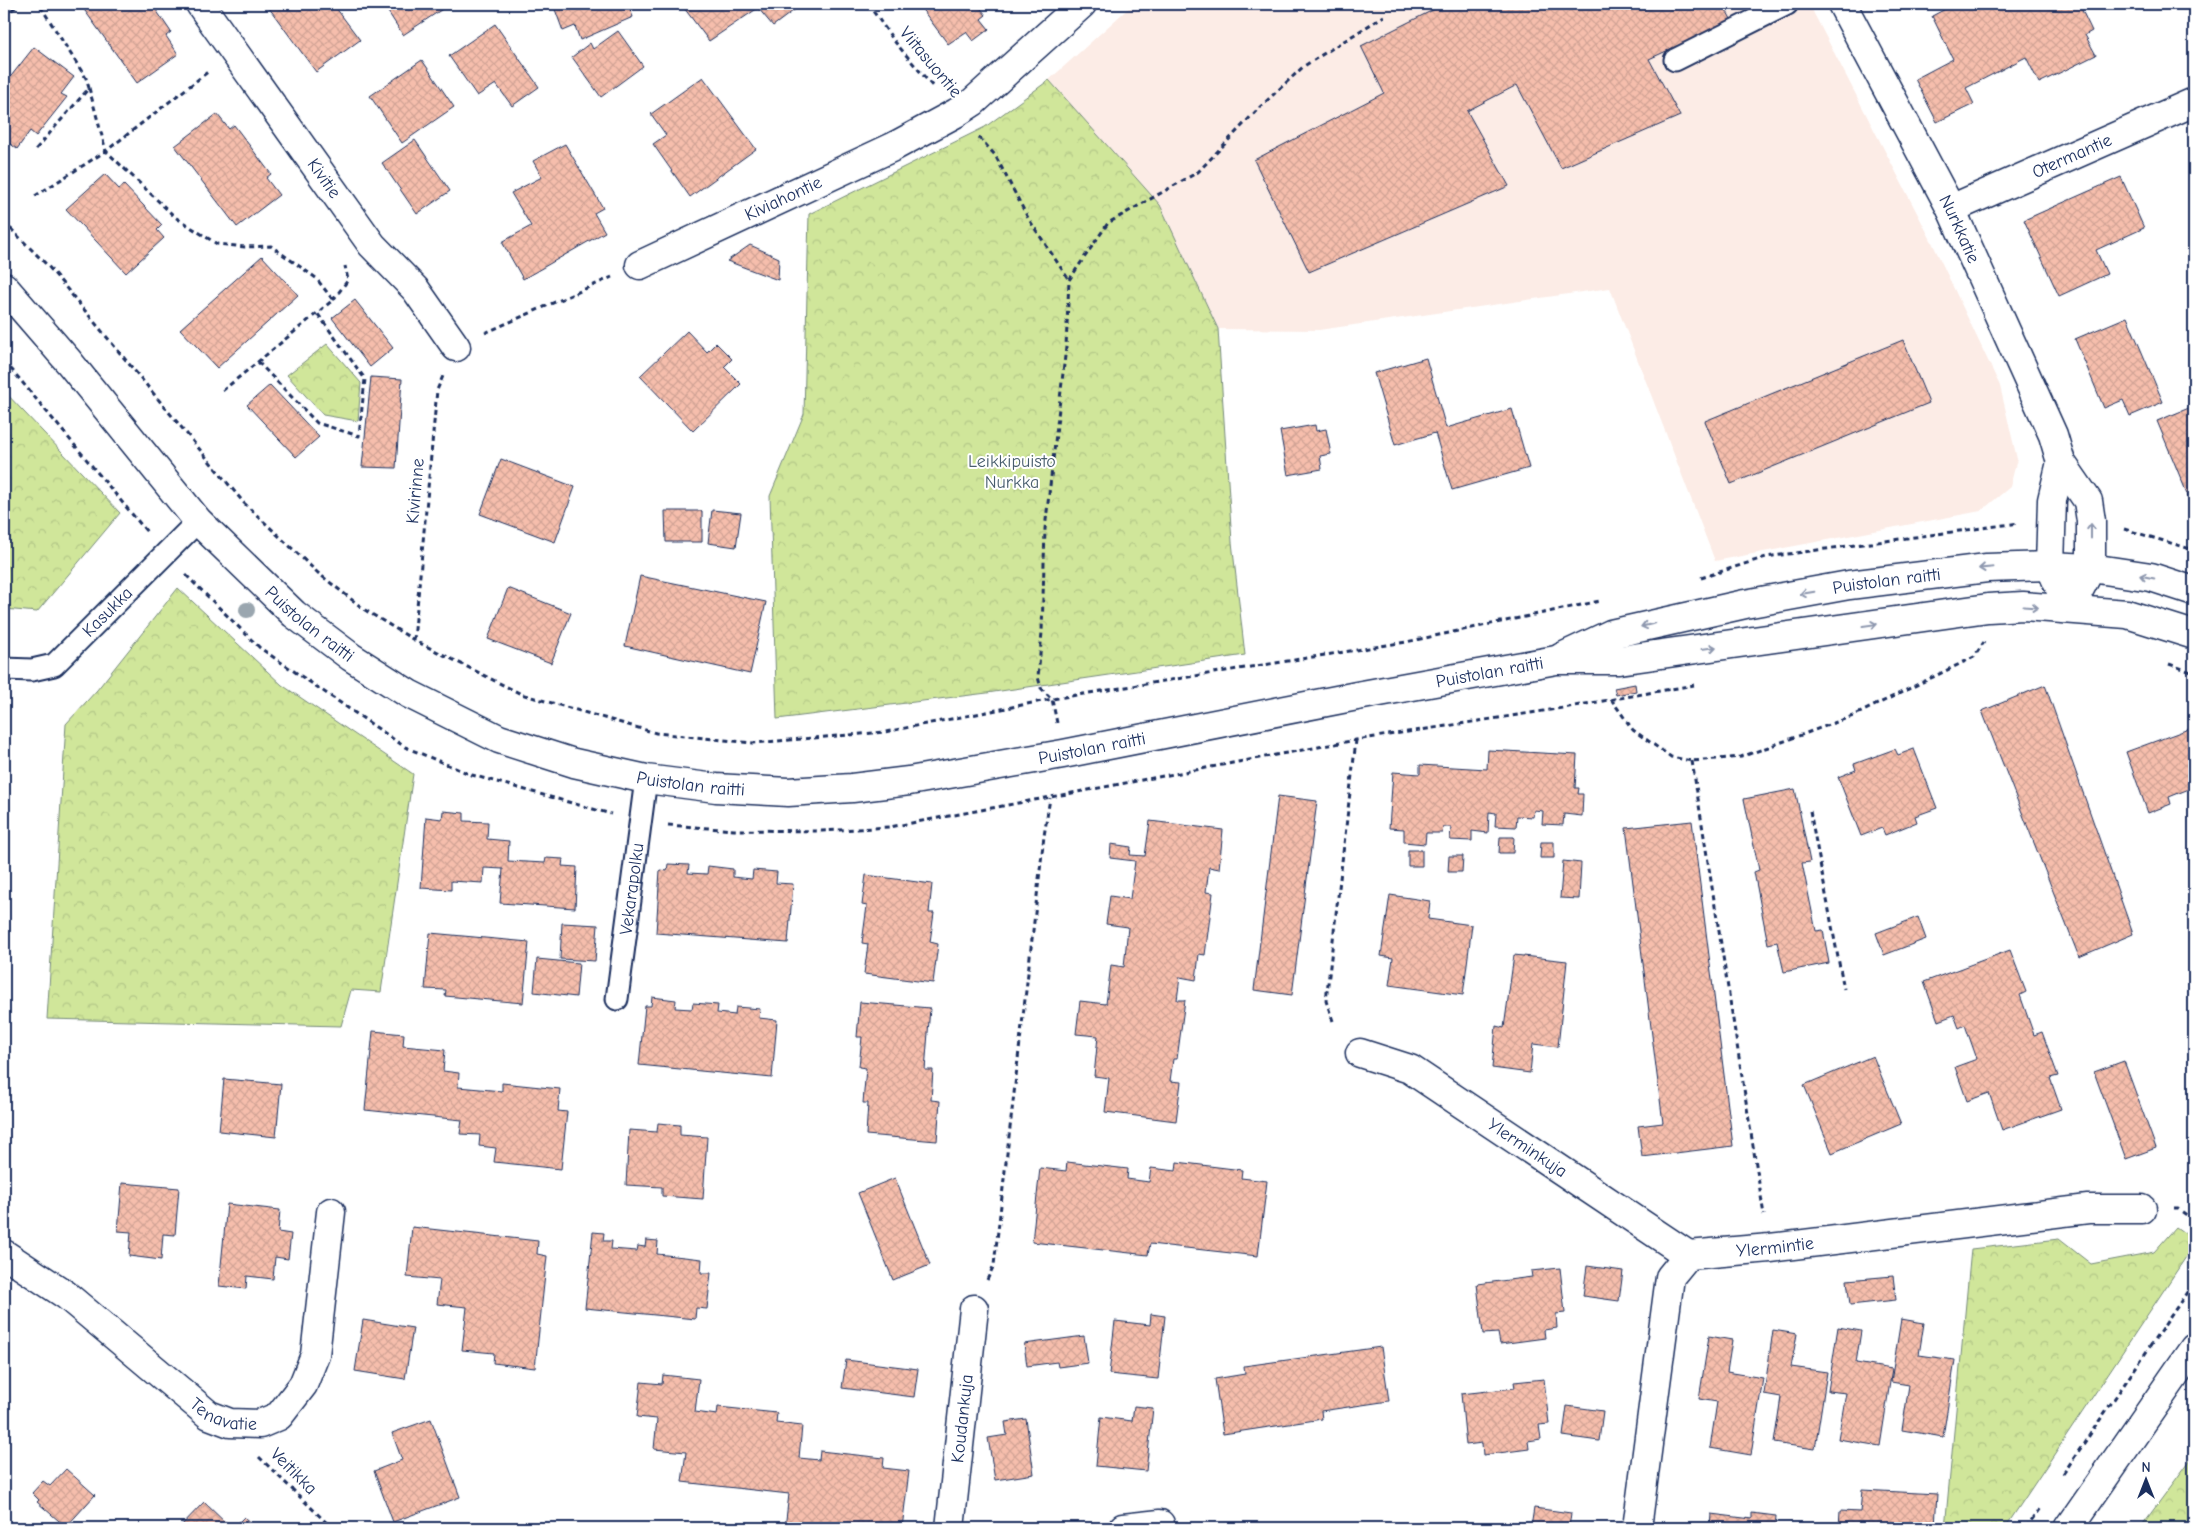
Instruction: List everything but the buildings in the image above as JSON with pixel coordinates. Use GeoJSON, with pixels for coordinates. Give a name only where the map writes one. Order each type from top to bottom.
{"type":"FeatureCollection","features":[{"type":"Feature","properties":{"kind":"street","name":"Kivitie"},"geometry":{"type":"LineString","coordinates":[[200,4],[372,245],[416,290],[456,347]]}},
{"type":"Feature","properties":{"kind":"street","name":"Kiviahontie"},"geometry":{"type":"LineString","coordinates":[[640,265],[893,147],[956,113],[973,102],[1082,4]]}},
{"type":"Feature","properties":{"kind":"street","name":"Nurkkatie"},"geometry":{"type":"LineString","coordinates":[[1842,4],[1952,210],[2054,435],[2061,462],[2088,501],[2091,521],[2091,568],[2069,609]]}},
{"type":"Feature","properties":{"kind":"street","name":"Otermantie"},"geometry":{"type":"LineString","coordinates":[[1952,210],[2194,102]]}},
{"type":"Feature","properties":{"kind":"street","name":"Puistolan raitti"},"geometry":{"type":"LineString","coordinates":[[4,287],[69,362],[198,521],[294,614],[351,657],[409,694],[499,739],[574,763],[646,779],[716,788],[788,792],[880,785],[1063,754],[1357,696],[1556,660],[1624,660],[1988,608],[2023,606],[2127,614],[2194,635]]}},
{"type":"Feature","properties":{"kind":"street","name":"Nurkkatie"},"geometry":{"type":"LineString","coordinates":[[2061,462],[2052,500],[2050,566],[2069,609]]}},
{"type":"Feature","properties":{"kind":"street","name":"Puistolan raitti"},"geometry":{"type":"LineString","coordinates":[[1556,660],[1611,634],[1745,604],[1849,585],[1987,568],[2050,566],[2091,568],[2151,578],[2194,591]]}},
{"type":"Feature","properties":{"kind":"street","name":"Ylerminkuja"},"geometry":{"type":"LineString","coordinates":[[1360,1053],[1410,1069],[1688,1255]]}},
{"type":"Feature","properties":{"kind":"street","name":"Ylermintie"},"geometry":{"type":"LineString","coordinates":[[1688,1255],[1770,1248],[2088,1209],[2142,1209]]}},
{"type":"Feature","properties":{"kind":"street","name":"Tenavatie"},"geometry":{"type":"LineString","coordinates":[[4,1254],[66,1295],[209,1415],[230,1423],[260,1424],[279,1416],[303,1385],[315,1355],[331,1212]]}},
{"type":"Feature","properties":{"kind":"street"},"geometry":{"type":"LineString","coordinates":[[1637,1528],[1670,1277],[1688,1255]]}},
{"type":"Feature","properties":{"kind":"street","name":"Koudankuja"},"geometry":{"type":"LineString","coordinates":[[950,1528],[974,1308]]}},
{"type":"Feature","properties":{"kind":"street"},"geometry":{"type":"LineString","coordinates":[[2069,1528],[2194,1348]]}},
{"type":"Feature","properties":{"kind":"street"},"geometry":{"type":"LineString","coordinates":[[1123,1528],[1160,1524]]}},
{"type":"Feature","properties":{"kind":"lane"},"geometry":{"type":"LineString","coordinates":[[1675,60],[1787,4]]}},
{"type":"Feature","properties":{"kind":"lane","name":"Kasukka"},"geometry":{"type":"LineString","coordinates":[[4,669],[32,670],[54,665],[198,521]]}},
{"type":"Feature","properties":{"kind":"lane","name":"Vekarapolku"},"geometry":{"type":"LineString","coordinates":[[617,999],[646,779]]}},
{"type":"Feature","properties":{"kind":"path"},"geometry":{"type":"LineString","coordinates":[[4,15],[20,4]]}},
{"type":"Feature","properties":{"kind":"path"},"geometry":{"type":"LineString","coordinates":[[39,4],[86,78],[106,151],[175,217],[217,244],[245,247],[271,246],[316,278],[333,300],[221,392]]}},
{"type":"Feature","properties":{"kind":"path","name":"Viitasuontie"},"geometry":{"type":"LineString","coordinates":[[868,4],[895,42],[995,155],[1028,218],[1069,280]]}},
{"type":"Feature","properties":{"kind":"path"},"geometry":{"type":"LineString","coordinates":[[1052,699],[1041,688],[1038,677],[1042,632],[1046,529],[1066,347],[1069,280],[1108,223],[1198,172],[1259,108],[1304,66],[1384,16]]}},
{"type":"Feature","properties":{"kind":"path"},"geometry":{"type":"LineString","coordinates":[[35,196],[106,151],[212,69]]}},
{"type":"Feature","properties":{"kind":"path"},"geometry":{"type":"LineString","coordinates":[[36,149],[90,88]]}},
{"type":"Feature","properties":{"kind":"path"},"geometry":{"type":"LineString","coordinates":[[4,222],[48,266],[244,503],[318,573],[365,610],[414,640],[521,694],[656,733],[753,743],[885,732],[1052,699],[1406,642],[1607,599]]}},
{"type":"Feature","properties":{"kind":"path"},"geometry":{"type":"LineString","coordinates":[[456,347],[640,265]]}},
{"type":"Feature","properties":{"kind":"path"},"geometry":{"type":"LineString","coordinates":[[258,362],[317,423],[359,436],[365,380],[317,313]]}},
{"type":"Feature","properties":{"kind":"path","name":"Kivirinne"},"geometry":{"type":"LineString","coordinates":[[414,640],[438,390],[456,347]]}},
{"type":"Feature","properties":{"kind":"path"},"geometry":{"type":"LineString","coordinates":[[4,362],[165,554],[260,648],[404,747],[472,775],[640,822],[734,830],[822,832],[890,827],[1356,740],[1700,684]]}},
{"type":"Feature","properties":{"kind":"path"},"geometry":{"type":"LineString","coordinates":[[1693,580],[1766,557],[2013,523]]}},
{"type":"Feature","properties":{"kind":"path"},"geometry":{"type":"LineString","coordinates":[[2118,527],[2194,550]]}},
{"type":"Feature","properties":{"kind":"path"},"geometry":{"type":"LineString","coordinates":[[1611,699],[1633,730],[1671,756],[1692,761],[1740,756],[1852,716],[1974,657],[1989,635]]}},
{"type":"Feature","properties":{"kind":"path"},"geometry":{"type":"LineString","coordinates":[[2166,664],[2194,673]]}},
{"type":"Feature","properties":{"kind":"path"},"geometry":{"type":"LineString","coordinates":[[1333,1021],[1326,1002],[1356,740]]}},
{"type":"Feature","properties":{"kind":"path"},"geometry":{"type":"LineString","coordinates":[[1692,761],[1770,1248]]}},
{"type":"Feature","properties":{"kind":"path"},"geometry":{"type":"LineString","coordinates":[[974,1308],[994,1265],[1050,798]]}},
{"type":"Feature","properties":{"kind":"path"},"geometry":{"type":"LineString","coordinates":[[1810,811],[1844,989]]}},
{"type":"Feature","properties":{"kind":"path"},"geometry":{"type":"LineString","coordinates":[[2060,1479],[2194,1282]]}},
{"type":"Feature","properties":{"kind":"path","name":"Veitikka"},"geometry":{"type":"LineString","coordinates":[[260,1424],[258,1455],[332,1528]]}},
{"type":"Feature","properties":{"kind":"path"},"geometry":{"type":"LineString","coordinates":[[2026,1528],[2043,1504]]}},
{"type":"Feature","properties":{"kind":"shaded area"},"geometry":{"type":"Polygon","coordinates":[[[1133,4],[1809,4],[1931,240],[2000,386],[2017,459],[2010,487],[1981,511],[1715,561],[1610,288],[1319,330],[1218,329],[1160,205],[1049,80],[1133,4]]]}},
{"type":"Feature","properties":{"kind":"green space","name":"Leikkipuisto Nurkka"},"geometry":{"type":"Polygon","coordinates":[[[1049,80],[1160,205],[1218,329],[1232,542],[1245,655],[987,693],[777,719],[770,496],[804,414],[809,214],[985,127],[1049,80]]]}},
{"type":"Feature","properties":{"kind":"green space"},"geometry":{"type":"Polygon","coordinates":[[[327,344],[361,383],[358,421],[323,415],[287,375],[327,344]]]}},
{"type":"Feature","properties":{"kind":"green space"},"geometry":{"type":"Polygon","coordinates":[[[4,391],[120,513],[37,612],[4,609],[4,391]]]}},
{"type":"Feature","properties":{"kind":"green space"},"geometry":{"type":"Polygon","coordinates":[[[178,588],[282,685],[413,774],[381,992],[351,990],[341,1026],[47,1019],[66,724],[97,690],[178,588]]]}},
{"type":"Feature","properties":{"kind":"green space"},"geometry":{"type":"Polygon","coordinates":[[[2176,1227],[2194,1240],[2194,1245],[2005,1528],[1945,1528],[1971,1249],[2059,1239],[2091,1264],[2154,1252],[2176,1227]]]}},
{"type":"Feature","properties":{"kind":"green space"},"geometry":{"type":"Polygon","coordinates":[[[2194,1455],[2194,1528],[2140,1528],[2194,1455]]]}}]}
